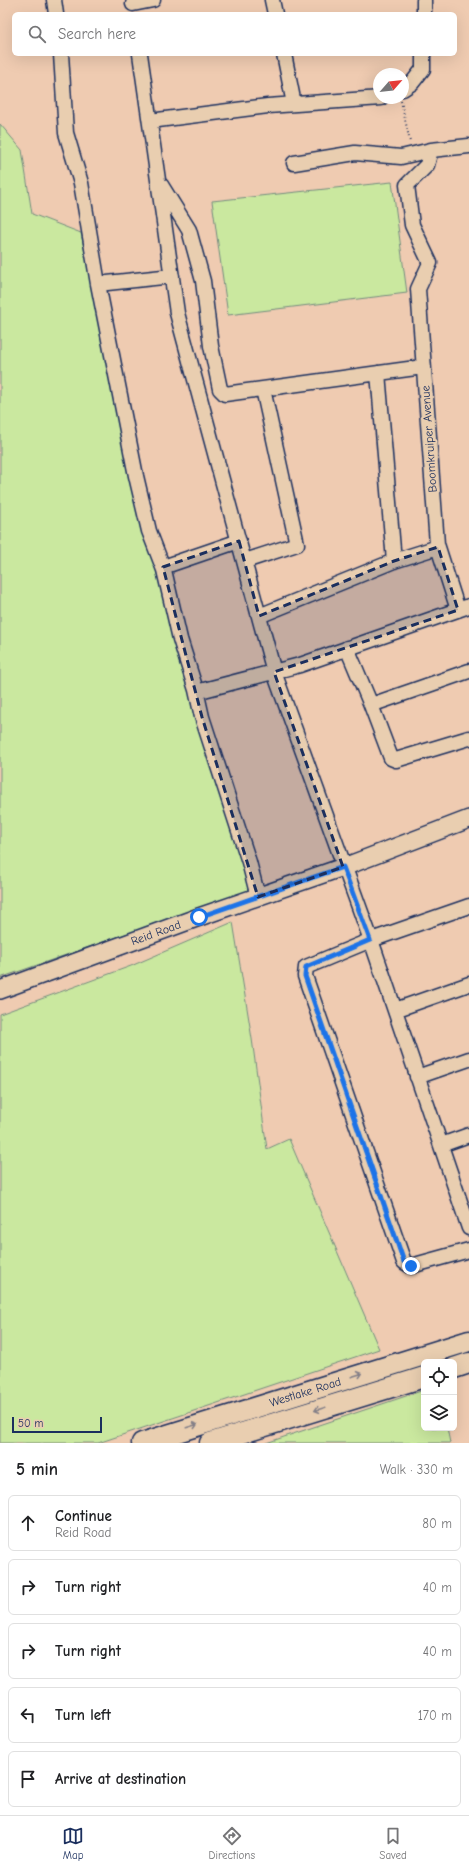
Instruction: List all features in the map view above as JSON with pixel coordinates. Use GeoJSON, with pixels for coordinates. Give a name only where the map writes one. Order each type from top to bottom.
{"type":"FeatureCollection","features":[{"type":"Feature","properties":{"kind":"main road","name":"Westlake Road"},"geometry":{"type":"LineString","coordinates":[[142,1443],[469,1341]]}},
{"type":"Feature","properties":{"kind":"main road"},"geometry":{"type":"LineString","coordinates":[[457,1367],[469,1363]]}},
{"type":"Feature","properties":{"kind":"main road","name":"Westlake Road"},"geometry":{"type":"LineString","coordinates":[[210,1443],[421,1378]]}},
{"type":"Feature","properties":{"kind":"street"},"geometry":{"type":"LineString","coordinates":[[54,0],[56,12]]}},
{"type":"Feature","properties":{"kind":"street"},"geometry":{"type":"LineString","coordinates":[[133,6],[153,0]]}},
{"type":"Feature","properties":{"kind":"street"},"geometry":{"type":"LineString","coordinates":[[272,0],[275,12]]}},
{"type":"Feature","properties":{"kind":"street"},"geometry":{"type":"LineString","coordinates":[[424,0],[424,12]]}},
{"type":"Feature","properties":{"kind":"street"},"geometry":{"type":"LineString","coordinates":[[61,56],[66,133],[81,183],[98,284],[136,476],[149,531],[163,567],[180,639],[196,690],[202,717],[249,862],[258,897]]}},
{"type":"Feature","properties":{"kind":"street"},"geometry":{"type":"LineString","coordinates":[[140,56],[178,313],[274,672],[395,1010],[440,1145],[466,1212],[469,1228]]}},
{"type":"Feature","properties":{"kind":"street"},"geometry":{"type":"LineString","coordinates":[[284,56],[294,104]]}},
{"type":"Feature","properties":{"kind":"street"},"geometry":{"type":"LineString","coordinates":[[409,85],[423,69],[423,56]]}},
{"type":"Feature","properties":{"kind":"street"},"geometry":{"type":"LineString","coordinates":[[150,121],[294,104],[373,99]]}},
{"type":"Feature","properties":{"kind":"street"},"geometry":{"type":"LineString","coordinates":[[294,163],[355,153],[401,157],[431,150],[469,146]]}},
{"type":"Feature","properties":{"kind":"street"},"geometry":{"type":"LineString","coordinates":[[200,691],[274,672],[464,608],[438,547],[418,289],[430,264],[412,224],[408,185],[427,165],[431,150]]}},
{"type":"Feature","properties":{"kind":"street"},"geometry":{"type":"LineString","coordinates":[[158,179],[189,230],[203,281],[211,346],[220,389],[225,394],[423,367]]}},
{"type":"Feature","properties":{"kind":"street"},"geometry":{"type":"LineString","coordinates":[[98,284],[172,276]]}},
{"type":"Feature","properties":{"kind":"street"},"geometry":{"type":"LineString","coordinates":[[378,374],[394,561]]}},
{"type":"Feature","properties":{"kind":"street"},"geometry":{"type":"LineString","coordinates":[[244,562],[297,544],[263,389]]}},
{"type":"Feature","properties":{"kind":"street"},"geometry":{"type":"LineString","coordinates":[[163,567],[239,541]]}},
{"type":"Feature","properties":{"kind":"street"},"geometry":{"type":"LineString","coordinates":[[259,616],[394,561],[438,547]]}},
{"type":"Feature","properties":{"kind":"street"},"geometry":{"type":"LineString","coordinates":[[347,648],[391,758],[396,760],[469,738]]}},
{"type":"Feature","properties":{"kind":"street"},"geometry":{"type":"LineString","coordinates":[[371,705],[469,671]]}},
{"type":"Feature","properties":{"kind":"street","name":"Reid Road"},"geometry":{"type":"LineString","coordinates":[[0,990],[199,917],[343,867],[469,819]]}},
{"type":"Feature","properties":{"kind":"street"},"geometry":{"type":"LineString","coordinates":[[469,906],[370,940],[306,967],[305,976],[404,1262],[411,1266],[469,1250]]}},
{"type":"Feature","properties":{"kind":"street"},"geometry":{"type":"LineString","coordinates":[[395,1010],[469,984]]}},
{"type":"Feature","properties":{"kind":"street"},"geometry":{"type":"LineString","coordinates":[[418,1077],[469,1059]]}},
{"type":"Feature","properties":{"kind":"street"},"geometry":{"type":"LineString","coordinates":[[440,1145],[469,1135]]}},
{"type":"Feature","properties":{"kind":"path"},"geometry":{"type":"LineString","coordinates":[[401,104],[413,154]]}},
{"type":"Feature","properties":{"kind":"highlighted area"},"geometry":{"type":"Polygon","coordinates":[[[239,541],[259,616],[394,561],[438,547],[458,610],[274,672],[343,867],[258,897],[202,717],[163,567],[239,541]]]}},
{"type":"Feature","properties":{"kind":"green space"},"geometry":{"type":"Polygon","coordinates":[[[0,124],[22,150],[32,214],[81,233],[124,449],[179,657],[255,889],[0,978],[0,124]]]}},
{"type":"Feature","properties":{"kind":"green space"},"geometry":{"type":"Polygon","coordinates":[[[392,182],[407,293],[228,315],[212,201],[392,182]]]}},
{"type":"Feature","properties":{"kind":"green space"},"geometry":{"type":"Polygon","coordinates":[[[233,922],[252,1039],[267,1149],[289,1139],[379,1349],[98,1443],[0,1443],[0,1014],[131,966],[233,922]]]}},
{"type":"Feature","properties":{"kind":"green space"},"geometry":{"type":"Polygon","coordinates":[[[421,1391],[421,1431],[448,1431],[450,1443],[266,1443],[421,1391]]]}},
{"type":"Feature","properties":{"kind":"route"},"geometry":{"type":"LineString","coordinates":[[199,917],[343,867],[370,940],[306,967],[305,976],[404,1262],[411,1266]]}}]}
